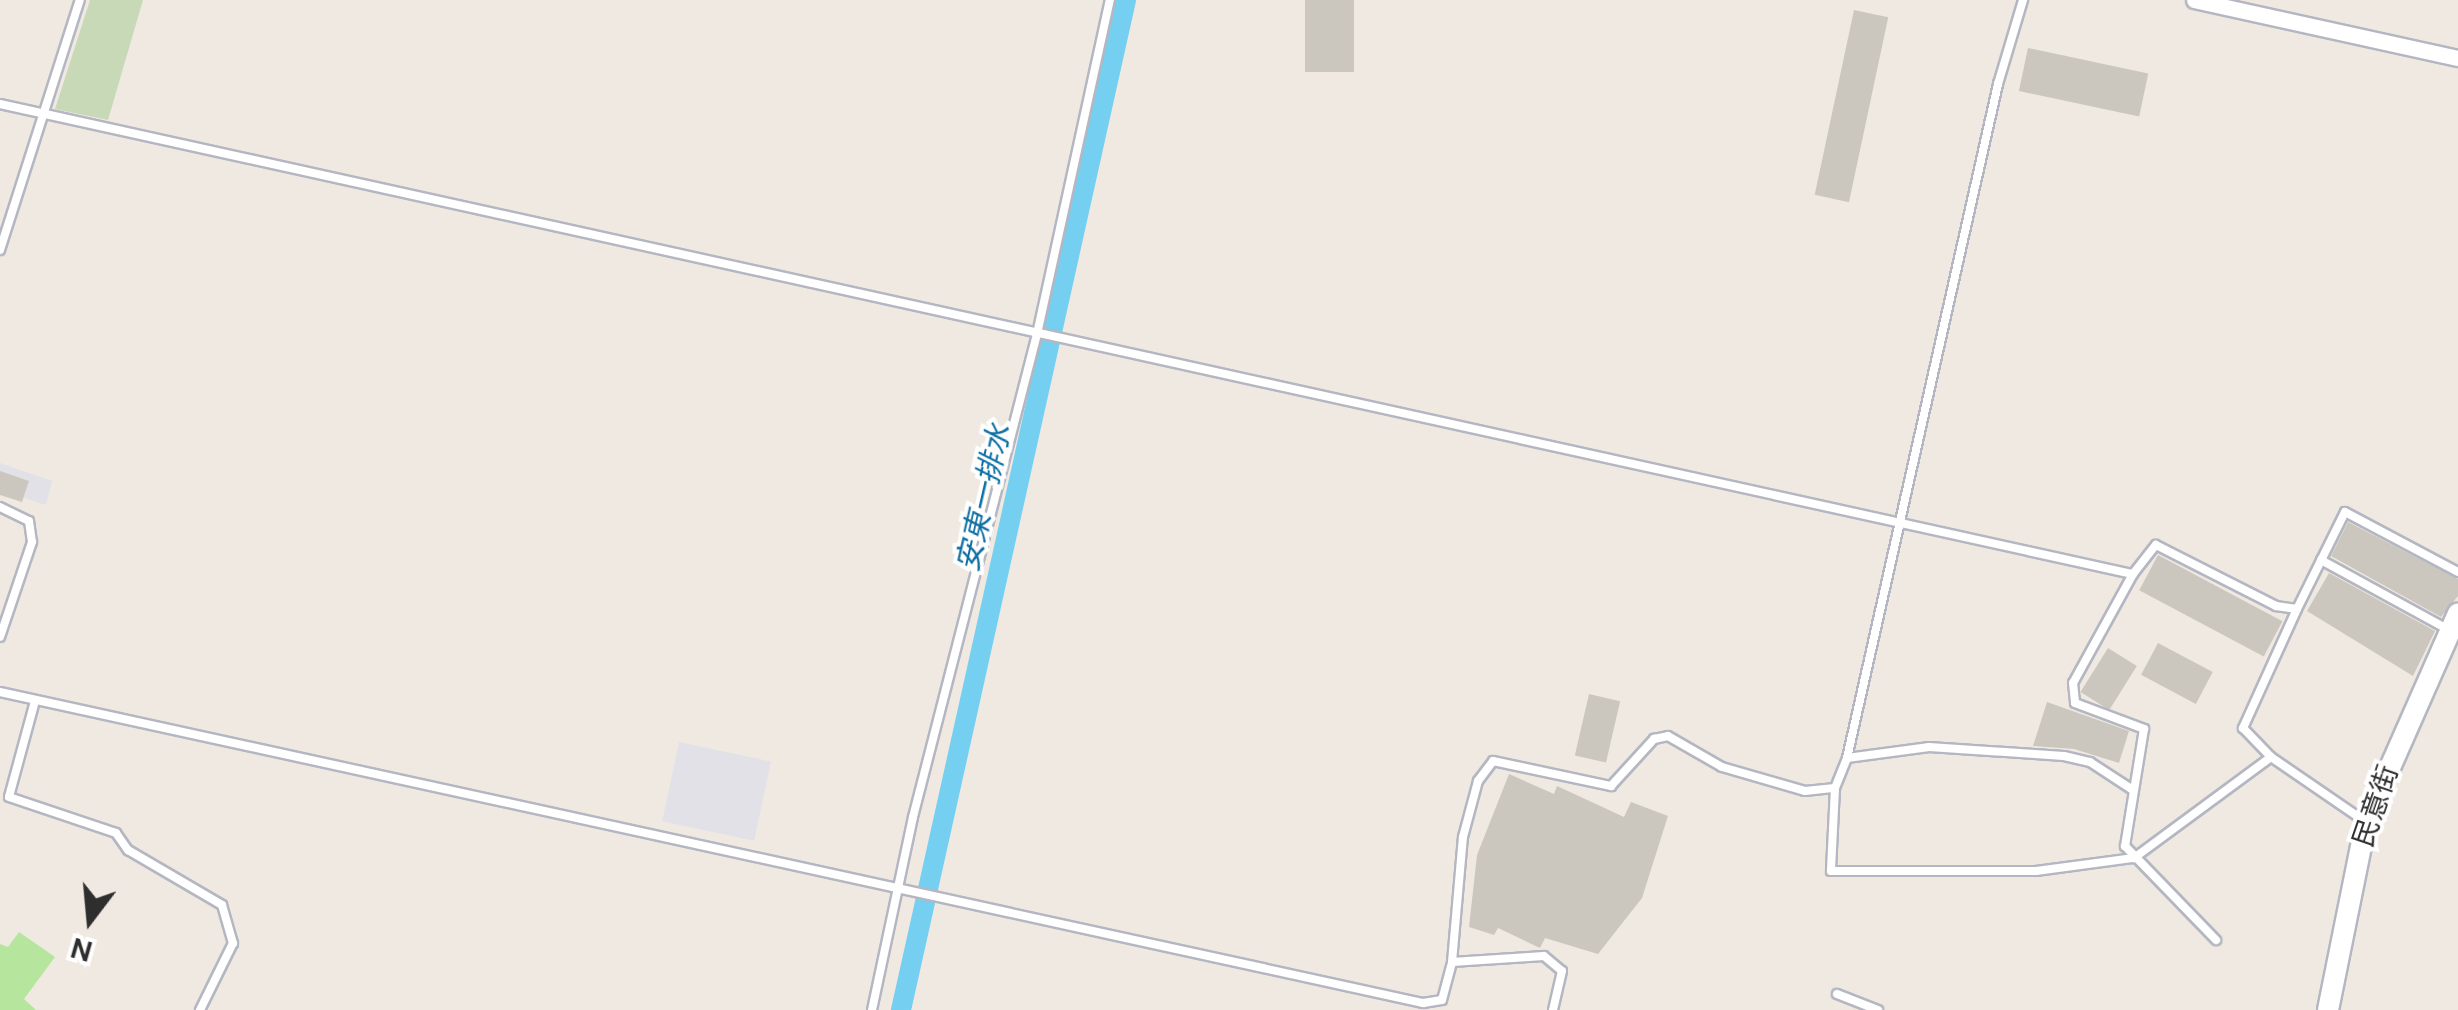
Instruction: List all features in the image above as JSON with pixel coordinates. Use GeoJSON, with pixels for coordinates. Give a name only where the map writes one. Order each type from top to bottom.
{"type":"FeatureCollection","features":[{"type":"Feature","properties":{"kind":"street"},"geometry":{"type":"LineString","coordinates":[[2194,0],[2458,58]]}},
{"type":"Feature","properties":{"kind":"street","name":"民意街"},"geometry":{"type":"LineString","coordinates":[[2328,1010],[2366,822],[2454,622]]}},
{"type":"Feature","properties":{"kind":"lane"},"geometry":{"type":"LineString","coordinates":[[0,250],[80,0]]}},
{"type":"Feature","properties":{"kind":"lane"},"geometry":{"type":"LineString","coordinates":[[872,1010],[897,892],[1036,334],[1110,0]]}},
{"type":"Feature","properties":{"kind":"lane"},"geometry":{"type":"LineString","coordinates":[[2023,0],[1998,84],[1848,758],[1836,788],[1832,872],[2036,871],[2134,858],[2271,756]]}},
{"type":"Feature","properties":{"kind":"lane"},"geometry":{"type":"LineString","coordinates":[[0,104],[2134,574]]}},
{"type":"Feature","properties":{"kind":"lane"},"geometry":{"type":"LineString","coordinates":[[0,507],[28,521],[32,542],[0,637]]}},
{"type":"Feature","properties":{"kind":"lane"},"geometry":{"type":"LineString","coordinates":[[2366,822],[2271,756],[2243,728],[2345,512],[2458,572]]}},
{"type":"Feature","properties":{"kind":"lane"},"geometry":{"type":"LineString","coordinates":[[2216,940],[2150,866],[2134,858],[2126,846],[2144,729],[2075,703],[2073,683],[2134,574],[2156,545],[2276,606],[2296,610]]}},
{"type":"Feature","properties":{"kind":"lane"},"geometry":{"type":"LineString","coordinates":[[2321,560],[2454,622]]}},
{"type":"Feature","properties":{"kind":"lane"},"geometry":{"type":"LineString","coordinates":[[0,692],[897,892],[1422,1003],[1442,1000],[1452,962],[1462,837],[1478,781],[1493,761],[1611,786],[1654,739],[1668,736],[1722,768],[1805,790],[1836,788]]}},
{"type":"Feature","properties":{"kind":"lane"},"geometry":{"type":"LineString","coordinates":[[34,701],[10,797],[116,833],[128,850],[222,906],[233,943],[200,1010]]}},
{"type":"Feature","properties":{"kind":"lane"},"geometry":{"type":"LineString","coordinates":[[1848,758],[1929,747],[2064,756],[2090,762],[2133,790]]}},
{"type":"Feature","properties":{"kind":"lane"},"geometry":{"type":"LineString","coordinates":[[1452,962],[1544,956],[1562,971],[1553,1010]]}},
{"type":"Feature","properties":{"kind":"lane"},"geometry":{"type":"LineString","coordinates":[[1838,994],[1878,1010]]}},
{"type":"Feature","properties":{"kind":"shaded area"},"geometry":{"type":"Polygon","coordinates":[[[0,463],[52,481],[46,505],[0,490],[0,463]]]}},
{"type":"Feature","properties":{"kind":"shaded area"},"geometry":{"type":"Polygon","coordinates":[[[679,742],[771,762],[754,841],[662,821],[679,742]]]}},
{"type":"Feature","properties":{"kind":"green space"},"geometry":{"type":"Polygon","coordinates":[[[90,0],[143,0],[108,120],[55,109],[90,0]]]}},
{"type":"Feature","properties":{"kind":"green space"},"geometry":{"type":"Polygon","coordinates":[[[19,932],[55,957],[24,999],[36,1010],[0,1010],[0,944],[8,947],[19,932]]]}},
{"type":"Feature","properties":{"kind":"building"},"geometry":{"type":"Polygon","coordinates":[[[1305,0],[1354,0],[1354,72],[1305,72],[1305,0]]]}},
{"type":"Feature","properties":{"kind":"building"},"geometry":{"type":"Polygon","coordinates":[[[1854,10],[1888,17],[1849,202],[1815,195],[1854,10]]]}},
{"type":"Feature","properties":{"kind":"building"},"geometry":{"type":"Polygon","coordinates":[[[2028,48],[2148,74],[2139,117],[2019,91],[2028,48]]]}},
{"type":"Feature","properties":{"kind":"building"},"geometry":{"type":"Polygon","coordinates":[[[0,471],[29,481],[22,502],[0,495],[0,471]]]}},
{"type":"Feature","properties":{"kind":"building"},"geometry":{"type":"Polygon","coordinates":[[[2348,522],[2458,579],[2458,596],[2441,617],[2331,556],[2348,522]]]}},
{"type":"Feature","properties":{"kind":"building"},"geometry":{"type":"Polygon","coordinates":[[[2158,555],[2282,621],[2264,657],[2139,590],[2158,555]]]}},
{"type":"Feature","properties":{"kind":"building"},"geometry":{"type":"Polygon","coordinates":[[[2329,573],[2435,631],[2413,676],[2307,611],[2329,573]]]}},
{"type":"Feature","properties":{"kind":"building"},"geometry":{"type":"Polygon","coordinates":[[[2158,643],[2213,672],[2196,704],[2141,675],[2158,643]]]}},
{"type":"Feature","properties":{"kind":"building"},"geometry":{"type":"Polygon","coordinates":[[[2108,648],[2137,666],[2109,710],[2080,692],[2108,648]]]}},
{"type":"Feature","properties":{"kind":"building"},"geometry":{"type":"Polygon","coordinates":[[[1589,694],[1620,701],[1606,763],[1575,755],[1589,694]]]}},
{"type":"Feature","properties":{"kind":"building"},"geometry":{"type":"Polygon","coordinates":[[[2047,702],[2129,731],[2119,763],[2074,749],[2033,746],[2047,702]]]}},
{"type":"Feature","properties":{"kind":"building"},"geometry":{"type":"Polygon","coordinates":[[[1509,774],[1554,794],[1557,786],[1624,817],[1631,802],[1668,816],[1642,898],[1598,954],[1545,938],[1540,948],[1498,928],[1494,935],[1469,927],[1477,855],[1509,774]]]}},
{"type":"Feature","properties":{"kind":"waterway","name":"安東一排水"},"geometry":{"type":"LineString","coordinates":[[901,1010],[1126,0]]}}]}
